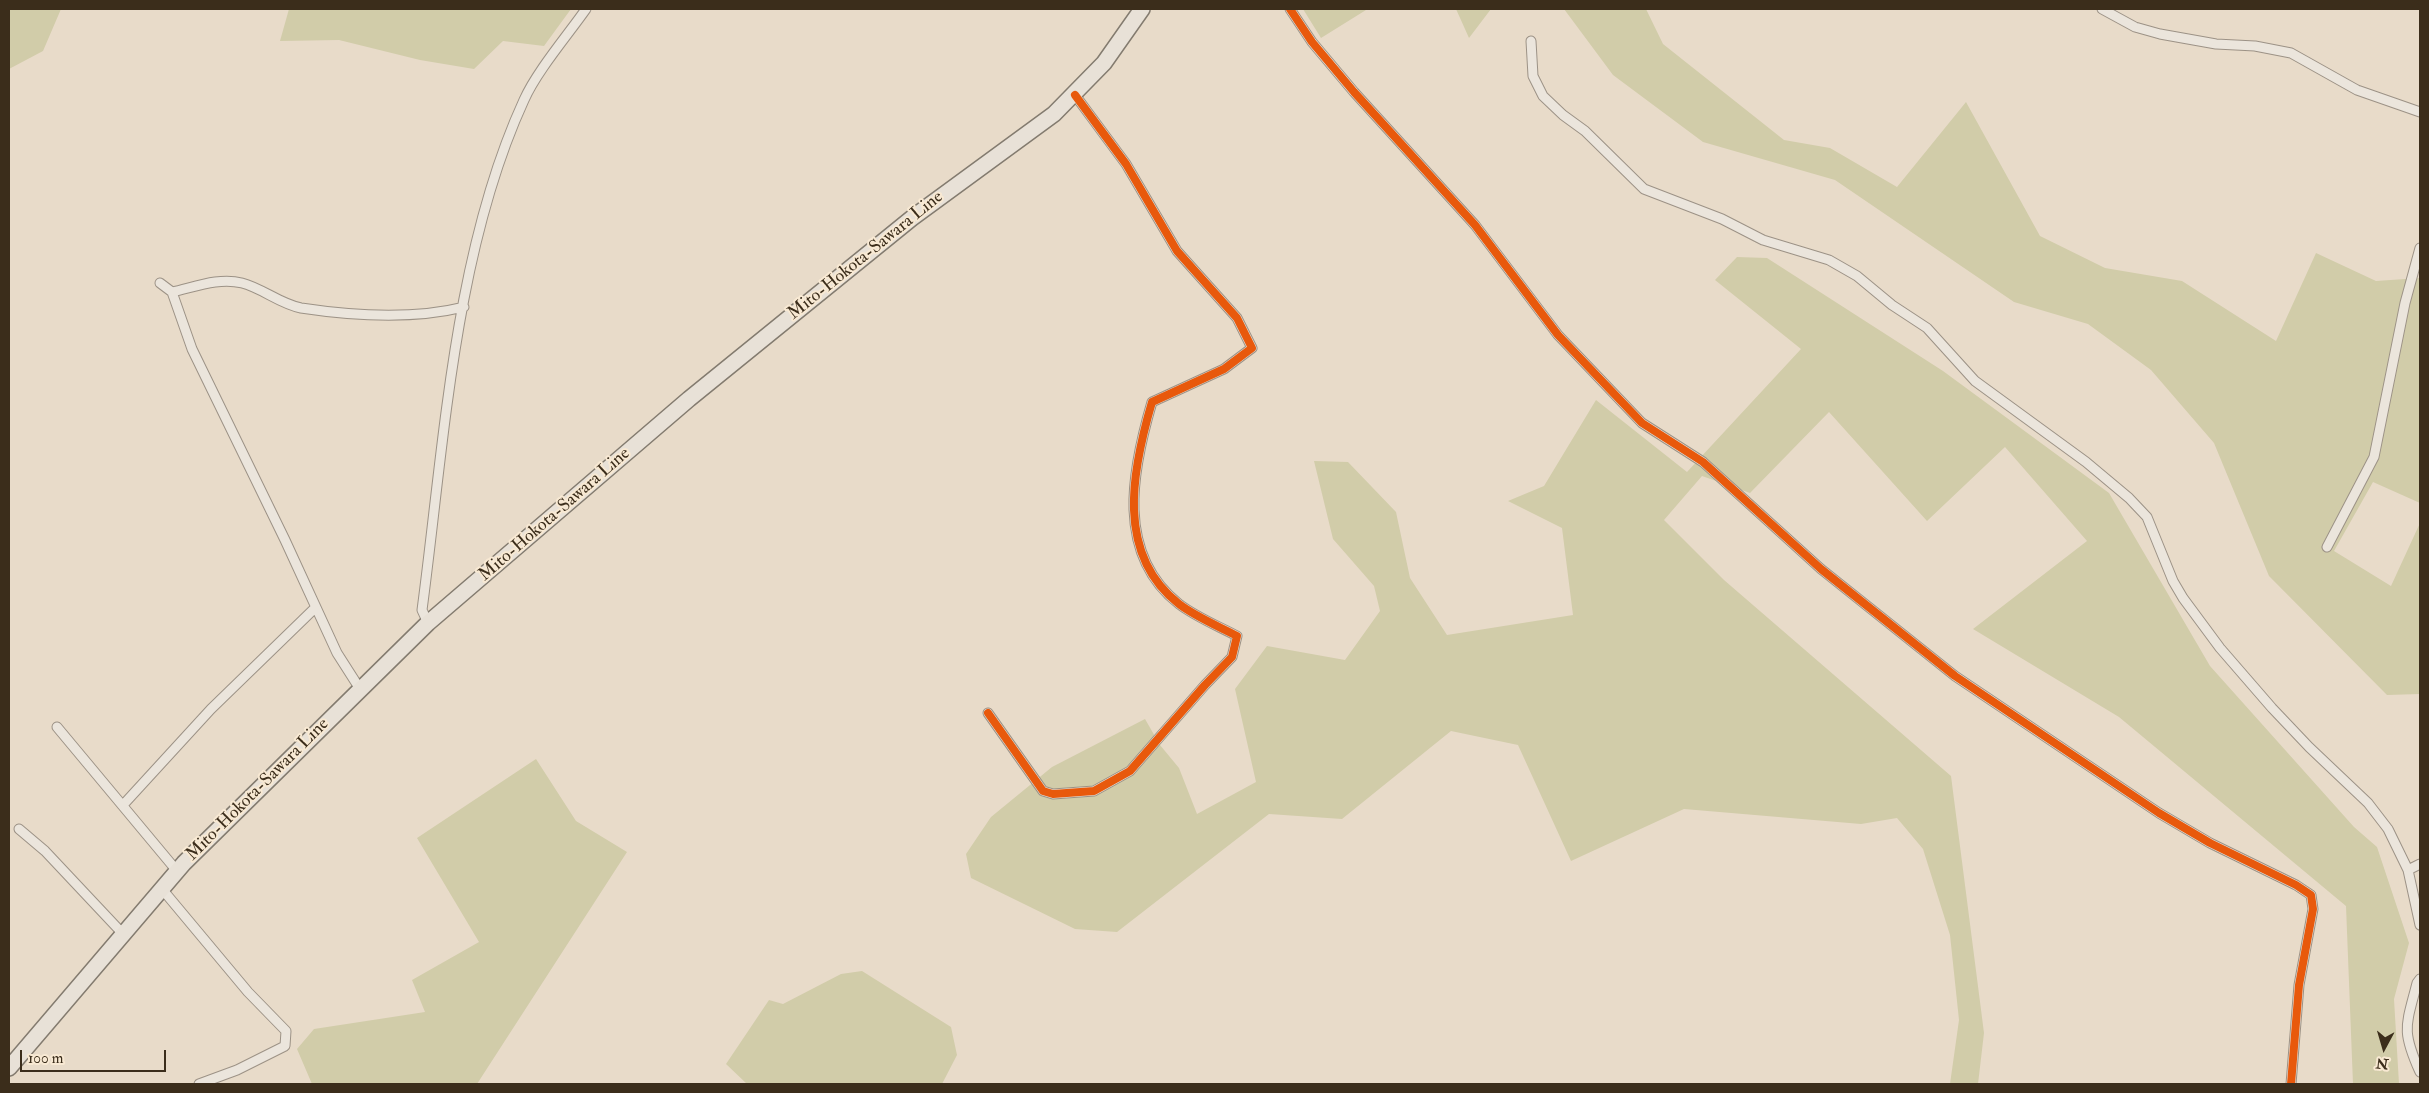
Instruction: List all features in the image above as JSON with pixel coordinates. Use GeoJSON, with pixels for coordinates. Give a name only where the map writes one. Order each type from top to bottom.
{"type":"FeatureCollection","features":[{"type":"Feature","properties":{"kind":"main road","name":"Mito-Hokota-Sawara Line"},"geometry":{"type":"LineString","coordinates":[[9,1068],[178,871],[428,623],[697,393],[912,218],[1054,114],[1075,95],[1104,63],[1142,9]]}},
{"type":"Feature","properties":{"kind":"street"},"geometry":{"type":"LineString","coordinates":[[428,623],[422,610],[443,431],[464,307],[488,198],[506,142],[525,98],[586,9]]}},
{"type":"Feature","properties":{"kind":"street"},"geometry":{"type":"LineString","coordinates":[[1290,9],[1312,42],[1354,92],[1475,225],[1518,286],[1558,336],[1642,423],[1703,462],[1821,570],[1955,676],[2159,813],[2210,843],[2296,886],[2310,895],[2314,909],[2300,985],[2291,1084]]}},
{"type":"Feature","properties":{"kind":"street"},"geometry":{"type":"LineString","coordinates":[[2102,9],[2135,27],[2160,34],[2216,44],[2255,46],[2291,53],[2357,90],[2420,112]]}},
{"type":"Feature","properties":{"kind":"street"},"geometry":{"type":"LineString","coordinates":[[1531,41],[1533,76],[1544,96],[1563,115],[1585,131],[1644,189],[1722,219],[1763,240],[1829,260],[1857,276],[1892,305],[1927,328],[1974,381],[2086,462],[2129,498],[2147,517],[2173,581],[2183,598],[2220,648],[2309,747],[2368,803],[2388,828],[2408,870],[2420,925]]}},
{"type":"Feature","properties":{"kind":"street"},"geometry":{"type":"LineString","coordinates":[[988,713],[1043,791],[1053,794],[1094,791],[1130,771],[1205,685],[1232,658],[1237,636],[1180,605],[1151,575],[1136,535],[1133,512],[1136,462],[1152,402],[1224,369],[1252,348],[1237,318],[1177,251],[1126,164],[1075,95]]}},
{"type":"Feature","properties":{"kind":"street"},"geometry":{"type":"LineString","coordinates":[[2327,547],[2374,457],[2404,311],[2420,248]]}},
{"type":"Feature","properties":{"kind":"street"},"geometry":{"type":"LineString","coordinates":[[172,292],[219,280],[243,283],[270,297],[300,308],[395,316],[439,313],[464,307]]}},
{"type":"Feature","properties":{"kind":"street"},"geometry":{"type":"LineString","coordinates":[[160,283],[172,292],[192,349],[285,540],[337,653],[360,689]]}},
{"type":"Feature","properties":{"kind":"street"},"geometry":{"type":"LineString","coordinates":[[123,805],[211,709],[315,608]]}},
{"type":"Feature","properties":{"kind":"street"},"geometry":{"type":"LineString","coordinates":[[57,727],[178,871]]}},
{"type":"Feature","properties":{"kind":"street"},"geometry":{"type":"LineString","coordinates":[[19,829],[45,851],[124,935]]}},
{"type":"Feature","properties":{"kind":"street"},"geometry":{"type":"LineString","coordinates":[[2408,870],[2420,864]]}},
{"type":"Feature","properties":{"kind":"street"},"geometry":{"type":"LineString","coordinates":[[162,889],[248,992],[286,1031],[285,1046],[237,1070],[199,1084]]}},
{"type":"Feature","properties":{"kind":"street"},"geometry":{"type":"LineString","coordinates":[[2420,979],[2417,983],[2406,1025],[2409,1046],[2420,1072]]}},
{"type":"Feature","properties":{"kind":"shaded area"},"geometry":{"type":"Polygon","coordinates":[[[9,9],[61,9],[43,51],[9,69],[9,9]]]}},
{"type":"Feature","properties":{"kind":"shaded area"},"geometry":{"type":"Polygon","coordinates":[[[289,9],[571,9],[544,46],[503,41],[474,69],[420,60],[339,40],[280,41],[289,9]]]}},
{"type":"Feature","properties":{"kind":"shaded area"},"geometry":{"type":"Polygon","coordinates":[[[1303,9],[1365,9],[1366,10],[1321,38],[1303,9]]]}},
{"type":"Feature","properties":{"kind":"shaded area"},"geometry":{"type":"Polygon","coordinates":[[[1456,9],[1491,9],[1469,38],[1456,9]]]}},
{"type":"Feature","properties":{"kind":"shaded area"},"geometry":{"type":"Polygon","coordinates":[[[1564,9],[1646,9],[1663,44],[1784,140],[1830,148],[1897,187],[1966,102],[2040,236],[2105,268],[2182,281],[2276,341],[2316,253],[2376,281],[2420,278],[2420,503],[2373,482],[2334,551],[2391,586],[2420,523],[2420,694],[2387,695],[2269,576],[2214,443],[2151,370],[2088,324],[2014,302],[1835,180],[1703,142],[1613,75],[1564,9]]]}},
{"type":"Feature","properties":{"kind":"shaded area"},"geometry":{"type":"Polygon","coordinates":[[[1737,257],[1767,258],[1943,371],[2109,493],[2210,666],[2354,827],[2377,847],[2409,943],[2394,999],[2399,1084],[2353,1084],[2346,906],[2119,717],[1973,629],[2087,541],[2005,447],[1927,521],[1829,412],[1750,493],[1702,476],[1664,520],[1724,580],[1951,776],[1984,1033],[1978,1084],[1950,1084],[1959,1020],[1950,935],[1923,849],[1897,818],[1861,824],[1684,809],[1571,861],[1518,745],[1451,731],[1342,819],[1269,814],[1117,932],[1075,929],[971,878],[966,854],[991,817],[1052,767],[1145,719],[1160,745],[1179,768],[1197,814],[1256,782],[1235,689],[1267,646],[1345,660],[1380,611],[1374,586],[1333,539],[1314,461],[1348,462],[1396,512],[1410,578],[1447,635],[1573,615],[1562,528],[1508,501],[1544,486],[1596,400],[1687,472],[1801,349],[1715,280],[1737,257]]]}},
{"type":"Feature","properties":{"kind":"shaded area"},"geometry":{"type":"Polygon","coordinates":[[[536,759],[576,821],[627,852],[477,1084],[312,1084],[297,1049],[314,1029],[425,1012],[412,980],[479,942],[417,838],[536,759]]]}},
{"type":"Feature","properties":{"kind":"shaded area"},"geometry":{"type":"Polygon","coordinates":[[[862,971],[951,1027],[957,1055],[942,1084],[747,1084],[726,1064],[769,1000],[783,1004],[841,974],[862,971]]]}},
{"type":"Feature","properties":{"kind":"cycle path"},"geometry":{"type":"LineString","coordinates":[[1290,9],[1312,42],[1354,92],[1475,225],[1558,335],[1642,423],[1703,462],[1821,569],[1955,676],[2159,813],[2210,843],[2296,885],[2311,895],[2313,909],[2299,985],[2291,1084]]}},
{"type":"Feature","properties":{"kind":"cycle path"},"geometry":{"type":"LineString","coordinates":[[988,713],[1043,791],[1053,794],[1094,791],[1130,771],[1232,657],[1237,636],[1186,609],[1159,584],[1145,561],[1137,536],[1134,510],[1135,483],[1139,455],[1152,402],[1224,369],[1252,348],[1237,318],[1177,251],[1126,164],[1075,95]]}}]}
